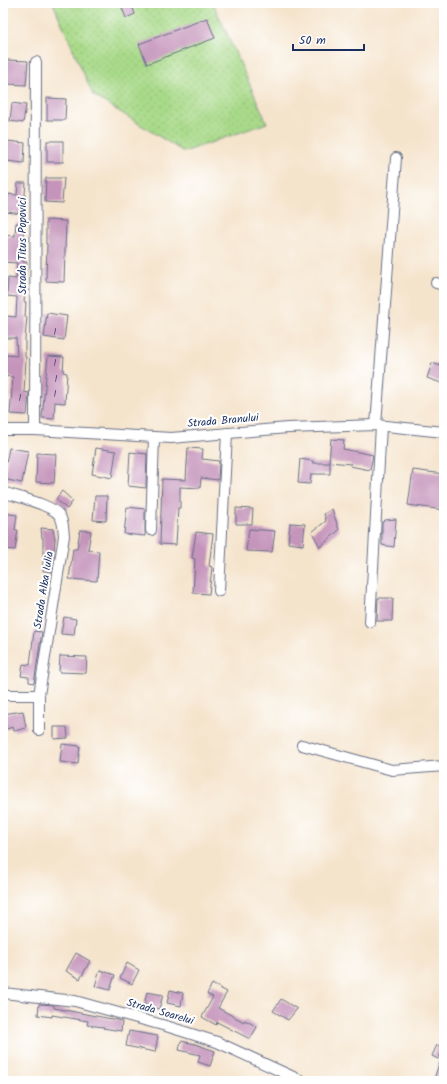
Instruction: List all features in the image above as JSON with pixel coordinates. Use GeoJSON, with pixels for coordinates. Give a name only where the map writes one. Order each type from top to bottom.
{"type":"FeatureCollection","features":[{"type":"Feature","properties":{"kind":"street","name":"Strada Titus Popovici"},"geometry":{"type":"LineString","coordinates":[[35,430],[36,62]]}},
{"type":"Feature","properties":{"kind":"street"},"geometry":{"type":"LineString","coordinates":[[370,622],[378,425],[396,158]]}},
{"type":"Feature","properties":{"kind":"street","name":"Strada Branului"},"geometry":{"type":"LineString","coordinates":[[3,430],[35,430],[172,438],[294,428],[378,425],[444,432]]}},
{"type":"Feature","properties":{"kind":"street"},"geometry":{"type":"LineString","coordinates":[[219,591],[227,433]]}},
{"type":"Feature","properties":{"kind":"street"},"geometry":{"type":"LineString","coordinates":[[150,530],[154,437]]}},
{"type":"Feature","properties":{"kind":"street","name":"Strada Alba Iulia"},"geometry":{"type":"LineString","coordinates":[[3,492],[50,507],[59,514],[63,523],[64,536],[40,695],[39,730]]}},
{"type":"Feature","properties":{"kind":"street"},"geometry":{"type":"LineString","coordinates":[[3,696],[40,695]]}},
{"type":"Feature","properties":{"kind":"street"},"geometry":{"type":"LineString","coordinates":[[302,746],[392,770],[444,766]]}},
{"type":"Feature","properties":{"kind":"street","name":"Strada Soarelui"},"geometry":{"type":"LineString","coordinates":[[3,993],[75,1001],[166,1026],[217,1042],[302,1081]]}},
{"type":"Feature","properties":{"kind":"green space"},"geometry":{"type":"Polygon","coordinates":[[[53,3],[213,3],[267,123],[184,152],[93,95],[53,3]]]}},
{"type":"Feature","properties":{"kind":"building"},"geometry":{"type":"Polygon","coordinates":[[[120,3],[131,3],[135,14],[126,18],[120,3]]]}},
{"type":"Feature","properties":{"kind":"building"},"geometry":{"type":"Polygon","coordinates":[[[207,18],[215,38],[147,64],[139,44],[207,18]]]}},
{"type":"Feature","properties":{"kind":"building"},"geometry":{"type":"Polygon","coordinates":[[[7,60],[28,61],[26,85],[6,84],[7,60]]]}},
{"type":"Feature","properties":{"kind":"building"},"geometry":{"type":"Polygon","coordinates":[[[47,98],[66,99],[65,120],[47,120],[47,98]]]}},
{"type":"Feature","properties":{"kind":"building"},"geometry":{"type":"Polygon","coordinates":[[[12,103],[26,105],[23,123],[10,121],[12,103]]]}},
{"type":"Feature","properties":{"kind":"building"},"geometry":{"type":"Polygon","coordinates":[[[8,141],[25,143],[24,163],[6,161],[8,141]]]}},
{"type":"Feature","properties":{"kind":"building"},"geometry":{"type":"Polygon","coordinates":[[[47,141],[63,141],[63,162],[47,162],[47,141]]]}},
{"type":"Feature","properties":{"kind":"building"},"geometry":{"type":"Polygon","coordinates":[[[46,178],[64,178],[62,203],[45,202],[46,178]]]}},
{"type":"Feature","properties":{"kind":"building"},"geometry":{"type":"Polygon","coordinates":[[[18,183],[26,183],[23,214],[5,212],[6,194],[17,195],[18,183]]]}},
{"type":"Feature","properties":{"kind":"building"},"geometry":{"type":"Polygon","coordinates":[[[46,220],[66,221],[64,282],[46,281],[46,220]]]}},
{"type":"Feature","properties":{"kind":"building"},"geometry":{"type":"Polygon","coordinates":[[[16,223],[24,223],[23,237],[25,237],[23,262],[27,262],[24,302],[26,302],[25,317],[27,317],[24,392],[29,393],[27,415],[10,414],[13,377],[4,376],[6,355],[17,356],[16,338],[5,338],[6,316],[16,317],[17,297],[7,296],[8,278],[16,279],[17,263],[3,262],[4,235],[15,236],[16,223]]]}},
{"type":"Feature","properties":{"kind":"building"},"geometry":{"type":"Polygon","coordinates":[[[47,313],[67,316],[64,340],[44,337],[47,313]]]}},
{"type":"Feature","properties":{"kind":"building"},"geometry":{"type":"Polygon","coordinates":[[[48,356],[64,357],[63,372],[67,373],[65,403],[55,402],[54,419],[42,418],[48,356]]]}},
{"type":"Feature","properties":{"kind":"building"},"geometry":{"type":"Polygon","coordinates":[[[432,363],[444,367],[444,384],[427,378],[432,363]]]}},
{"type":"Feature","properties":{"kind":"building"},"geometry":{"type":"Polygon","coordinates":[[[331,439],[344,440],[343,449],[373,455],[370,470],[350,466],[351,464],[329,462],[331,439]]]}},
{"type":"Feature","properties":{"kind":"building"},"geometry":{"type":"Polygon","coordinates":[[[9,448],[28,451],[22,483],[3,479],[9,448]]]}},
{"type":"Feature","properties":{"kind":"building"},"geometry":{"type":"Polygon","coordinates":[[[96,448],[116,451],[112,478],[92,474],[96,448]]]}},
{"type":"Feature","properties":{"kind":"building"},"geometry":{"type":"Polygon","coordinates":[[[188,448],[203,449],[202,459],[219,461],[218,480],[201,478],[200,488],[180,487],[180,508],[178,508],[176,545],[160,544],[162,479],[186,480],[188,448]]]}},
{"type":"Feature","properties":{"kind":"building"},"geometry":{"type":"Polygon","coordinates":[[[130,452],[147,454],[146,488],[128,486],[130,452]]]}},
{"type":"Feature","properties":{"kind":"building"},"geometry":{"type":"Polygon","coordinates":[[[37,453],[56,454],[54,483],[36,482],[37,453]]]}},
{"type":"Feature","properties":{"kind":"building"},"geometry":{"type":"Polygon","coordinates":[[[300,459],[313,461],[313,463],[330,463],[330,474],[311,474],[310,484],[298,483],[300,459]]]}},
{"type":"Feature","properties":{"kind":"building"},"geometry":{"type":"Polygon","coordinates":[[[413,470],[444,474],[444,510],[408,505],[413,470]]]}},
{"type":"Feature","properties":{"kind":"building"},"geometry":{"type":"Polygon","coordinates":[[[62,491],[73,501],[67,509],[56,499],[62,491]]]}},
{"type":"Feature","properties":{"kind":"building"},"geometry":{"type":"Polygon","coordinates":[[[95,496],[107,496],[106,521],[93,520],[95,496]]]}},
{"type":"Feature","properties":{"kind":"building"},"geometry":{"type":"Polygon","coordinates":[[[127,507],[145,509],[145,536],[124,534],[127,507]]]}},
{"type":"Feature","properties":{"kind":"building"},"geometry":{"type":"Polygon","coordinates":[[[236,508],[253,509],[252,524],[236,524],[236,508]]]}},
{"type":"Feature","properties":{"kind":"building"},"geometry":{"type":"Polygon","coordinates":[[[332,509],[339,530],[320,547],[312,532],[326,521],[324,514],[332,509]]]}},
{"type":"Feature","properties":{"kind":"building"},"geometry":{"type":"Polygon","coordinates":[[[3,513],[17,515],[15,530],[18,530],[15,550],[3,549],[3,513]]]}},
{"type":"Feature","properties":{"kind":"building"},"geometry":{"type":"Polygon","coordinates":[[[396,519],[394,547],[382,545],[382,523],[385,520],[396,519]]]}},
{"type":"Feature","properties":{"kind":"building"},"geometry":{"type":"Polygon","coordinates":[[[290,523],[305,524],[303,545],[288,543],[290,523]]]}},
{"type":"Feature","properties":{"kind":"building"},"geometry":{"type":"Polygon","coordinates":[[[41,528],[53,529],[55,539],[52,572],[43,571],[43,538],[41,528]]]}},
{"type":"Feature","properties":{"kind":"building"},"geometry":{"type":"Polygon","coordinates":[[[249,529],[275,531],[272,552],[246,551],[249,529]]]}},
{"type":"Feature","properties":{"kind":"building"},"geometry":{"type":"Polygon","coordinates":[[[80,530],[91,531],[88,550],[99,551],[97,581],[69,579],[73,549],[77,549],[80,530]]]}},
{"type":"Feature","properties":{"kind":"building"},"geometry":{"type":"Polygon","coordinates":[[[196,532],[213,534],[209,566],[212,567],[209,594],[193,593],[195,559],[192,558],[196,532]]]}},
{"type":"Feature","properties":{"kind":"building"},"geometry":{"type":"Polygon","coordinates":[[[378,598],[393,598],[392,621],[377,621],[378,598]]]}},
{"type":"Feature","properties":{"kind":"building"},"geometry":{"type":"Polygon","coordinates":[[[64,617],[76,619],[74,635],[61,634],[64,617]]]}},
{"type":"Feature","properties":{"kind":"building"},"geometry":{"type":"Polygon","coordinates":[[[34,631],[42,632],[34,683],[29,682],[29,677],[21,676],[23,664],[30,665],[34,631]]]}},
{"type":"Feature","properties":{"kind":"building"},"geometry":{"type":"Polygon","coordinates":[[[60,656],[87,657],[86,673],[59,672],[60,656]]]}},
{"type":"Feature","properties":{"kind":"building"},"geometry":{"type":"Polygon","coordinates":[[[23,711],[26,728],[14,731],[13,727],[3,730],[3,714],[23,711]]]}},
{"type":"Feature","properties":{"kind":"building"},"geometry":{"type":"Polygon","coordinates":[[[54,727],[67,727],[68,738],[54,739],[54,727]]]}},
{"type":"Feature","properties":{"kind":"building"},"geometry":{"type":"Polygon","coordinates":[[[62,744],[80,746],[78,764],[60,762],[62,744]]]}},
{"type":"Feature","properties":{"kind":"building"},"geometry":{"type":"Polygon","coordinates":[[[76,953],[90,961],[80,979],[66,971],[76,953]]]}},
{"type":"Feature","properties":{"kind":"building"},"geometry":{"type":"Polygon","coordinates":[[[127,963],[139,970],[132,984],[120,978],[127,963]]]}},
{"type":"Feature","properties":{"kind":"building"},"geometry":{"type":"Polygon","coordinates":[[[100,970],[115,975],[110,990],[95,986],[100,970]]]}},
{"type":"Feature","properties":{"kind":"building"},"geometry":{"type":"Polygon","coordinates":[[[212,984],[227,992],[218,1008],[257,1027],[250,1039],[217,1022],[216,1025],[202,1017],[213,997],[207,994],[212,984]]]}},
{"type":"Feature","properties":{"kind":"building"},"geometry":{"type":"Polygon","coordinates":[[[170,990],[183,993],[181,1006],[167,1003],[170,990]]]}},
{"type":"Feature","properties":{"kind":"building"},"geometry":{"type":"Polygon","coordinates":[[[147,992],[163,995],[159,1009],[144,1005],[147,992]]]}},
{"type":"Feature","properties":{"kind":"building"},"geometry":{"type":"Polygon","coordinates":[[[281,999],[297,1009],[288,1020],[273,1011],[281,999]]]}},
{"type":"Feature","properties":{"kind":"building"},"geometry":{"type":"Polygon","coordinates":[[[39,1004],[54,1005],[54,1008],[122,1021],[121,1031],[87,1025],[88,1021],[52,1015],[52,1017],[38,1015],[39,1004]]]}},
{"type":"Feature","properties":{"kind":"building"},"geometry":{"type":"Polygon","coordinates":[[[129,1031],[158,1036],[155,1052],[126,1046],[129,1031]]]}},
{"type":"Feature","properties":{"kind":"building"},"geometry":{"type":"Polygon","coordinates":[[[181,1041],[215,1051],[210,1066],[198,1062],[200,1055],[179,1050],[181,1041]]]}},
{"type":"Feature","properties":{"kind":"building"},"geometry":{"type":"Polygon","coordinates":[[[437,1045],[444,1048],[438,1059],[432,1056],[437,1045]]]}},
{"type":"Feature","properties":{"kind":"building"},"geometry":{"type":"Polygon","coordinates":[[[443,1054],[444,1081],[433,1081],[443,1054]]]}}]}
